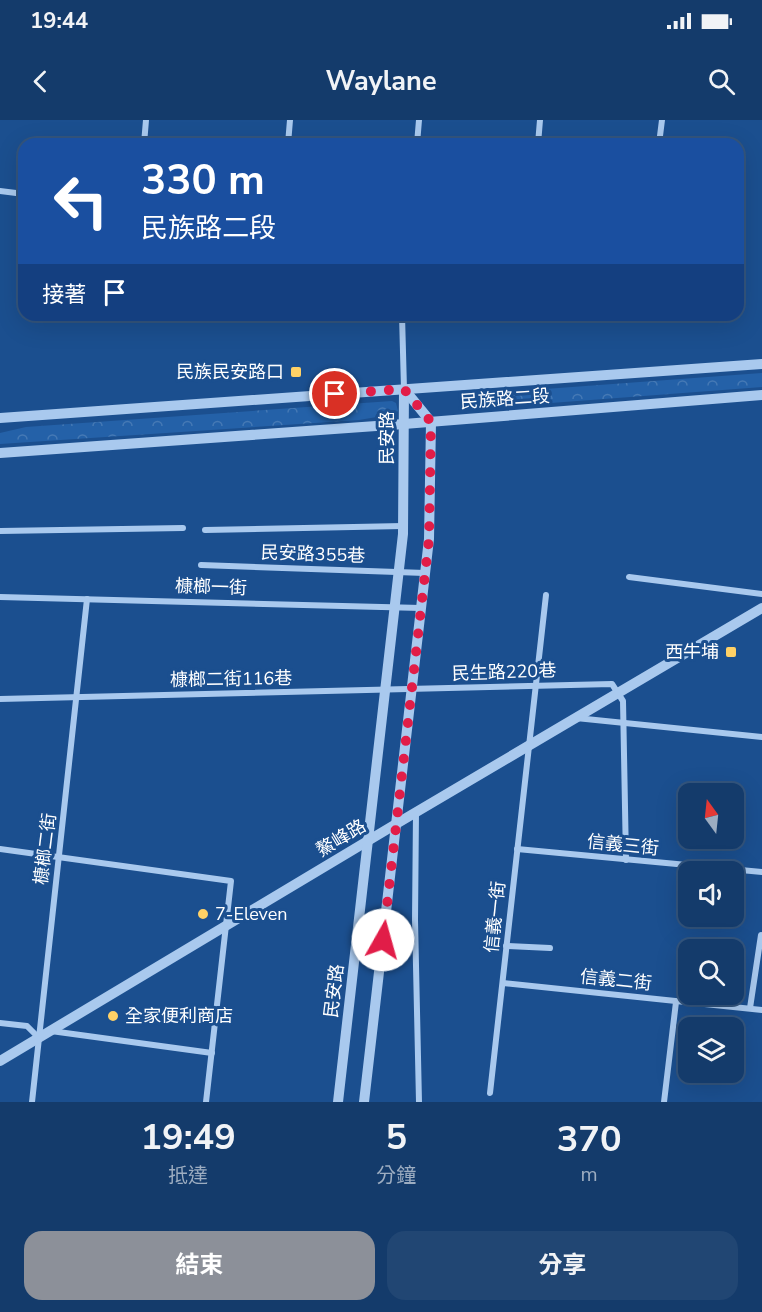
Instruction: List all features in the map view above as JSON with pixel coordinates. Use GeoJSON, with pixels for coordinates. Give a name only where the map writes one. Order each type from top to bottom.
{"type":"FeatureCollection","features":[{"type":"Feature","properties":{"kind":"street"},"geometry":{"type":"LineString","coordinates":[[144,138],[146,120]]}},
{"type":"Feature","properties":{"kind":"street"},"geometry":{"type":"LineString","coordinates":[[288,138],[290,120]]}},
{"type":"Feature","properties":{"kind":"street"},"geometry":{"type":"LineString","coordinates":[[418,138],[419,120]]}},
{"type":"Feature","properties":{"kind":"street"},"geometry":{"type":"LineString","coordinates":[[538,138],[540,120]]}},
{"type":"Feature","properties":{"kind":"street"},"geometry":{"type":"LineString","coordinates":[[660,138],[662,120]]}},
{"type":"Feature","properties":{"kind":"street"},"geometry":{"type":"LineString","coordinates":[[0,191],[18,193]]}},
{"type":"Feature","properties":{"kind":"street"},"geometry":{"type":"LineString","coordinates":[[402,321],[404,389]]}},
{"type":"Feature","properties":{"kind":"street","name":"民族路二段"},"geometry":{"type":"LineString","coordinates":[[0,418],[762,364]]}},
{"type":"Feature","properties":{"kind":"street","name":"民安路"},"geometry":{"type":"LineString","coordinates":[[404,389],[431,422]]}},
{"type":"Feature","properties":{"kind":"street","name":"民安路"},"geometry":{"type":"LineString","coordinates":[[338,1102],[399,572],[403,526],[404,389]]}},
{"type":"Feature","properties":{"kind":"street","name":"民族路二段"},"geometry":{"type":"LineString","coordinates":[[0,453],[762,396]]}},
{"type":"Feature","properties":{"kind":"street"},"geometry":{"type":"LineString","coordinates":[[364,1102],[429,539],[431,422]]}},
{"type":"Feature","properties":{"kind":"street"},"geometry":{"type":"LineString","coordinates":[[205,530],[403,526]]}},
{"type":"Feature","properties":{"kind":"street"},"geometry":{"type":"LineString","coordinates":[[0,531],[183,528]]}},
{"type":"Feature","properties":{"kind":"street","name":"民安路355巷"},"geometry":{"type":"LineString","coordinates":[[201,565],[425,573]]}},
{"type":"Feature","properties":{"kind":"street"},"geometry":{"type":"LineString","coordinates":[[629,577],[762,594]]}},
{"type":"Feature","properties":{"kind":"street","name":"信義一街"},"geometry":{"type":"LineString","coordinates":[[490,1093],[546,595]]}},
{"type":"Feature","properties":{"kind":"street","name":"槺榔一街"},"geometry":{"type":"LineString","coordinates":[[0,597],[421,608]]}},
{"type":"Feature","properties":{"kind":"street","name":"槺榔二街"},"geometry":{"type":"LineString","coordinates":[[32,1102],[87,599]]}},
{"type":"Feature","properties":{"kind":"street","name":"鰲峰路"},"geometry":{"type":"LineString","coordinates":[[0,1061],[762,608]]}},
{"type":"Feature","properties":{"kind":"street","name":"民生路220巷"},"geometry":{"type":"LineString","coordinates":[[386,690],[612,684],[618,693]]}},
{"type":"Feature","properties":{"kind":"street","name":"槺榔二街116巷"},"geometry":{"type":"LineString","coordinates":[[0,699],[386,690]]}},
{"type":"Feature","properties":{"kind":"street"},"geometry":{"type":"LineString","coordinates":[[618,693],[623,701],[626,860]]}},
{"type":"Feature","properties":{"kind":"street"},"geometry":{"type":"LineString","coordinates":[[576,718],[762,737]]}},
{"type":"Feature","properties":{"kind":"street"},"geometry":{"type":"LineString","coordinates":[[416,812],[415,920],[419,1102]]}},
{"type":"Feature","properties":{"kind":"street"},"geometry":{"type":"LineString","coordinates":[[0,849],[231,881],[206,1102]]}},
{"type":"Feature","properties":{"kind":"street","name":"信義三街"},"geometry":{"type":"LineString","coordinates":[[517,849],[762,872]]}},
{"type":"Feature","properties":{"kind":"street"},"geometry":{"type":"LineString","coordinates":[[750,1008],[761,934]]}},
{"type":"Feature","properties":{"kind":"street"},"geometry":{"type":"LineString","coordinates":[[507,946],[550,948]]}},
{"type":"Feature","properties":{"kind":"street","name":"信義二街"},"geometry":{"type":"LineString","coordinates":[[503,983],[762,1010]]}},
{"type":"Feature","properties":{"kind":"street"},"geometry":{"type":"LineString","coordinates":[[664,1102],[676,1002]]}},
{"type":"Feature","properties":{"kind":"street"},"geometry":{"type":"LineString","coordinates":[[0,1023],[27,1026],[39,1038]]}},
{"type":"Feature","properties":{"kind":"street"},"geometry":{"type":"LineString","coordinates":[[51,1031],[212,1053]]}},
{"type":"Feature","properties":{"kind":"green space"},"geometry":{"type":"Polygon","coordinates":[[[762,373],[762,387],[473,409],[463,404],[463,399],[469,395],[762,373]]]}},
{"type":"Feature","properties":{"kind":"green space"},"geometry":{"type":"Polygon","coordinates":[[[392,401],[396,403],[398,411],[394,414],[359,420],[0,444],[0,433],[26,427],[392,401]]]}},
{"type":"Feature","properties":{"kind":"place","name":"民族民安路口"},"geometry":{"type":"Point","coordinates":[296,372]}},
{"type":"Feature","properties":{"kind":"place","name":"西牛埔"},"geometry":{"type":"Point","coordinates":[731,652]}},
{"type":"Feature","properties":{"kind":"place","name":"7-Eleven"},"geometry":{"type":"Point","coordinates":[203,914]}},
{"type":"Feature","properties":{"kind":"place","name":"全家便利商店"},"geometry":{"type":"Point","coordinates":[113,1016]}},
{"type":"Feature","properties":{"kind":"route"},"geometry":{"type":"LineString","coordinates":[[335,394],[404,389],[431,422],[429,539],[383,940]]}}]}
